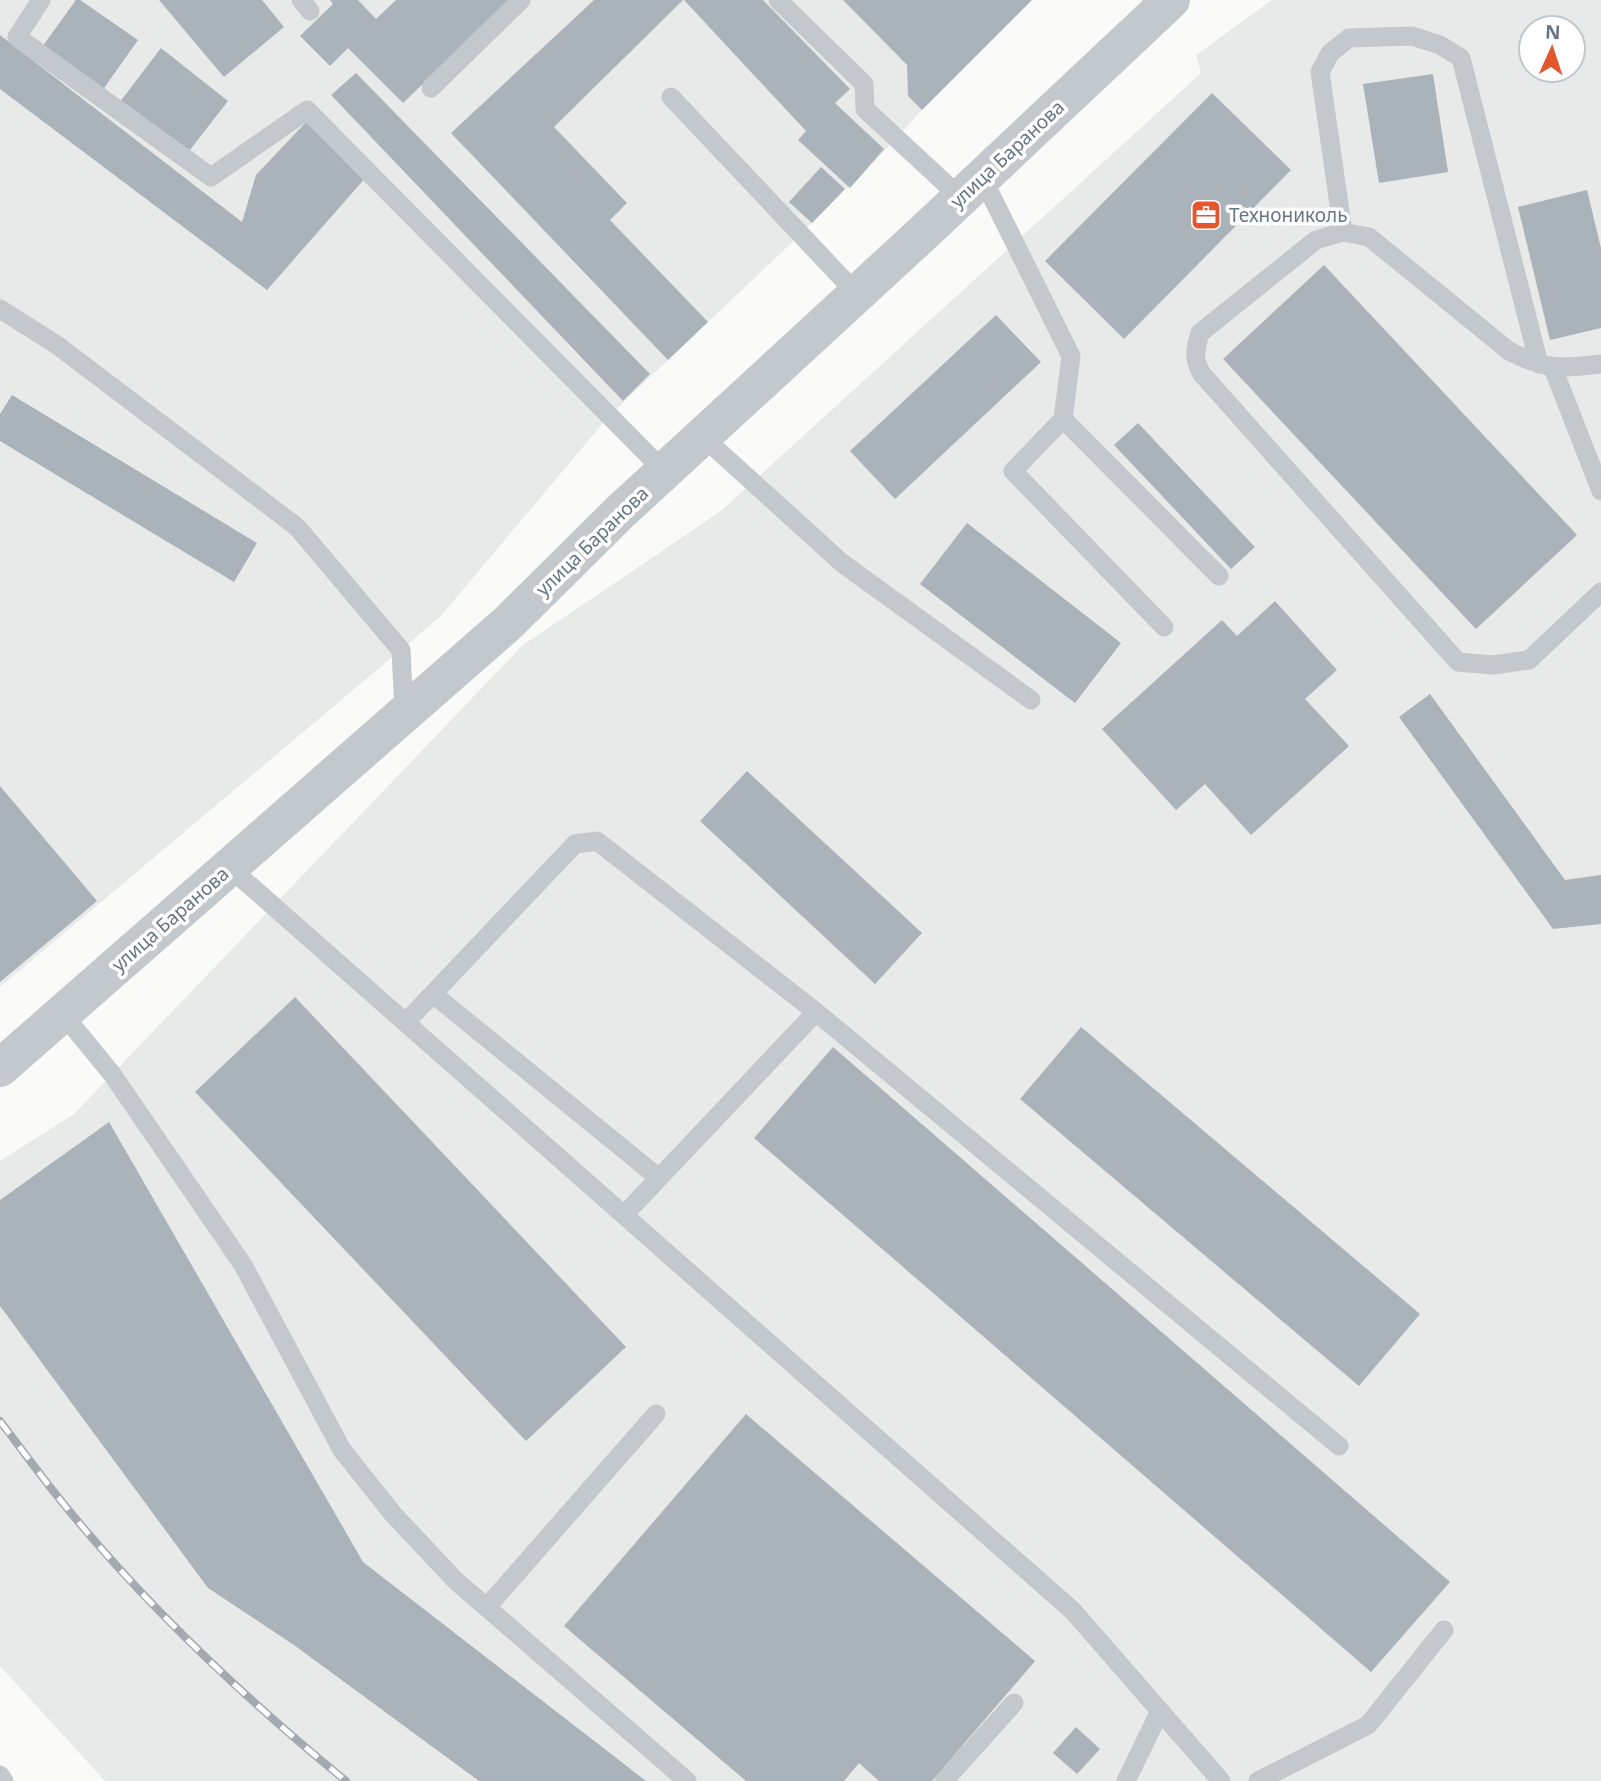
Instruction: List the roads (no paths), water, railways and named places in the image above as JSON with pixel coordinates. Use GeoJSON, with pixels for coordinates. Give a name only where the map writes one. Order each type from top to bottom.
{"type":"FeatureCollection","features":[{"type":"Feature","properties":{"kind":"street","name":"улица Баранова"},"geometry":{"type":"LineString","coordinates":[[0,1068],[509,622],[664,472],[1171,0]]}},
{"type":"Feature","properties":{"kind":"lane"},"geometry":{"type":"LineString","coordinates":[[41,0],[17,37],[211,177],[307,110],[664,472]]}},
{"type":"Feature","properties":{"kind":"lane"},"geometry":{"type":"LineString","coordinates":[[431,88],[521,0]]}},
{"type":"Feature","properties":{"kind":"lane"},"geometry":{"type":"LineString","coordinates":[[778,0],[864,84],[865,109],[971,187],[1071,356],[1063,419],[1013,471],[1164,627]]}},
{"type":"Feature","properties":{"kind":"lane"},"geometry":{"type":"LineString","coordinates":[[1343,232],[1320,72],[1330,53],[1349,38],[1412,36],[1440,44],[1461,58],[1546,366],[1601,491]]}},
{"type":"Feature","properties":{"kind":"lane"},"geometry":{"type":"LineString","coordinates":[[671,97],[858,293]]}},
{"type":"Feature","properties":{"kind":"lane"},"geometry":{"type":"LineString","coordinates":[[1601,364],[1546,366],[1509,351],[1368,237],[1343,232],[1316,240],[1200,333],[1195,351],[1195,362],[1202,374],[1458,662],[1493,665],[1529,660],[1601,592]]}},
{"type":"Feature","properties":{"kind":"lane"},"geometry":{"type":"LineString","coordinates":[[0,309],[57,345],[297,527],[401,650],[404,714]]}},
{"type":"Feature","properties":{"kind":"lane"},"geometry":{"type":"LineString","coordinates":[[1063,419],[1219,576]]}},
{"type":"Feature","properties":{"kind":"lane"},"geometry":{"type":"LineString","coordinates":[[703,437],[842,564],[1031,700]]}},
{"type":"Feature","properties":{"kind":"lane"},"geometry":{"type":"LineString","coordinates":[[406,1022],[575,844],[597,841],[816,1012],[1339,1446]]}},
{"type":"Feature","properties":{"kind":"lane"},"geometry":{"type":"LineString","coordinates":[[229,867],[1073,1611],[1221,1781]]}},
{"type":"Feature","properties":{"kind":"lane"},"geometry":{"type":"LineString","coordinates":[[433,994],[659,1178]]}},
{"type":"Feature","properties":{"kind":"lane"},"geometry":{"type":"LineString","coordinates":[[624,1215],[816,1012]]}},
{"type":"Feature","properties":{"kind":"lane"},"geometry":{"type":"LineString","coordinates":[[62,1013],[112,1074],[243,1265],[342,1450],[393,1514],[455,1580],[687,1781]]}},
{"type":"Feature","properties":{"kind":"lane"},"geometry":{"type":"LineString","coordinates":[[487,1607],[656,1414]]}},
{"type":"Feature","properties":{"kind":"lane"},"geometry":{"type":"LineString","coordinates":[[1258,1781],[1368,1726],[1444,1630]]}},
{"type":"Feature","properties":{"kind":"lane"},"geometry":{"type":"LineString","coordinates":[[944,1781],[1014,1703]]}},
{"type":"Feature","properties":{"kind":"lane"},"geometry":{"type":"LineString","coordinates":[[1126,1781],[1160,1712]]}},
{"type":"Feature","properties":{"kind":"lane"},"geometry":{"type":"LineString","coordinates":[[0,1775],[4,1781]]}},
{"type":"Feature","properties":{"kind":"railway"},"geometry":{"type":"LineString","coordinates":[[0,1421],[90,1536],[159,1611],[269,1716],[346,1781]]}},
{"type":"Feature","properties":{"kind":"place","name":"Технониколь"},"geometry":{"type":"Point","coordinates":[1206,215]}}]}
